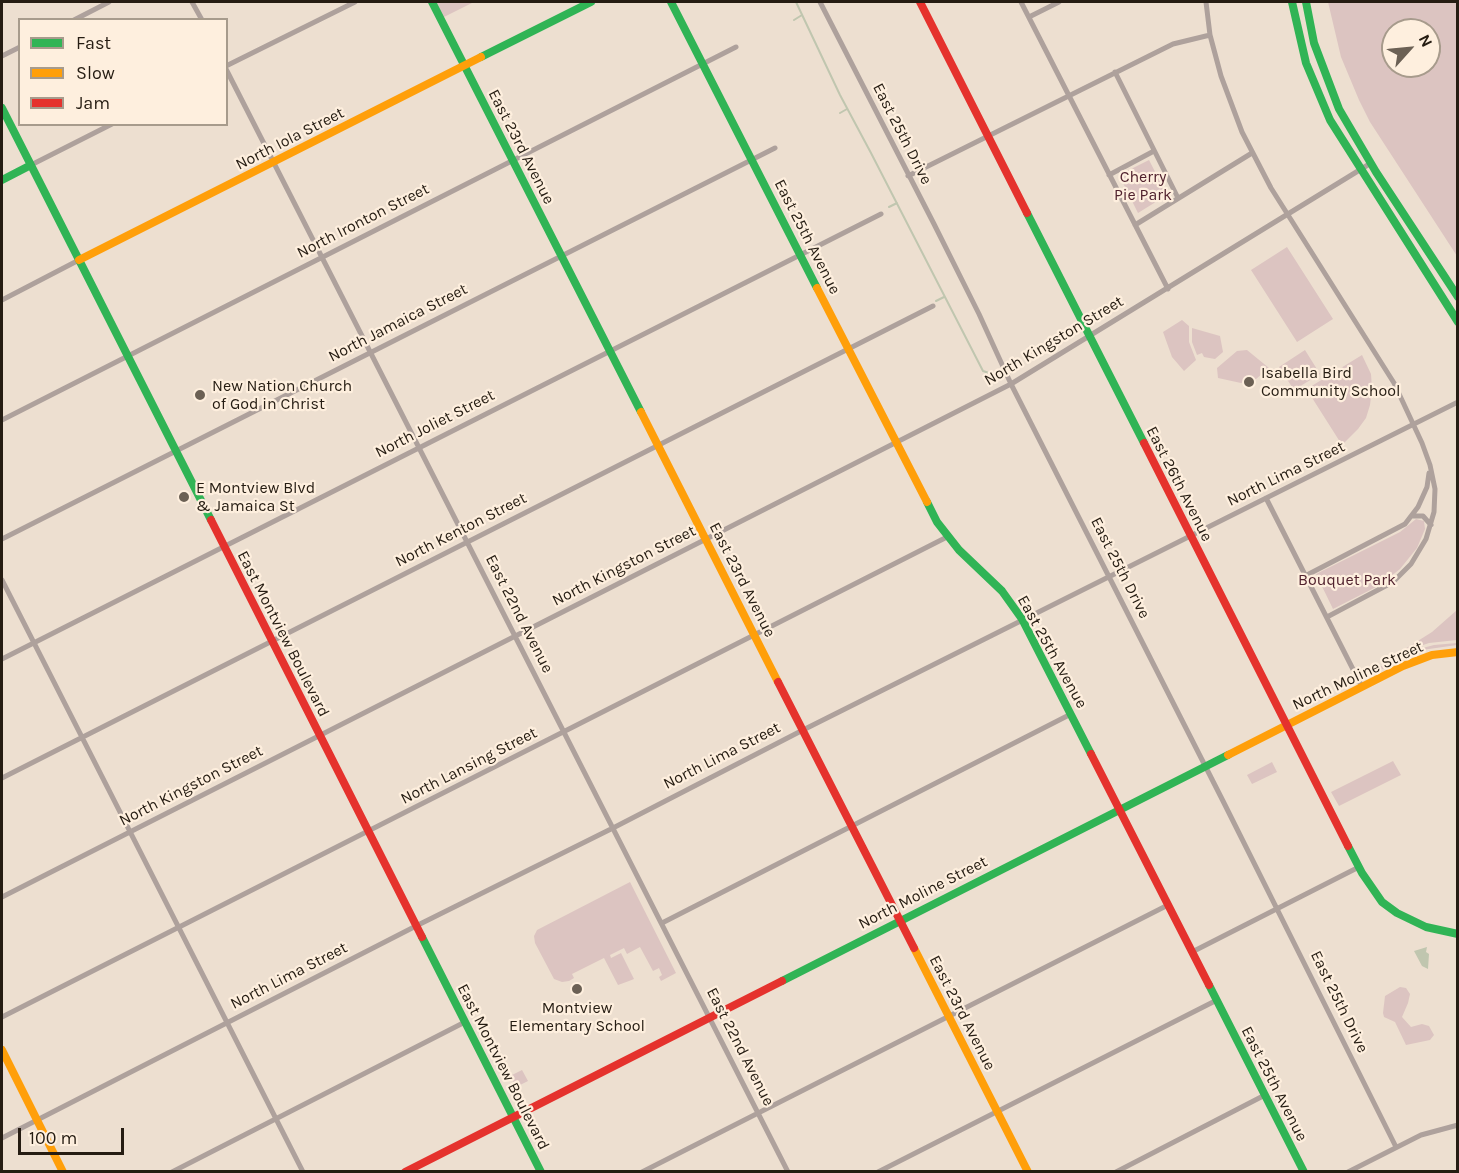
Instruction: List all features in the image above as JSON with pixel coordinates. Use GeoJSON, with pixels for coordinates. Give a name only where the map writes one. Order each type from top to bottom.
{"type":"FeatureCollection","features":[{"type":"Feature","properties":{"kind":"street"},"geometry":{"type":"LineString","coordinates":[[78,18],[110,2]]}},
{"type":"Feature","properties":{"kind":"street"},"geometry":{"type":"LineString","coordinates":[[192,2],[201,18]]}},
{"type":"Feature","properties":{"kind":"street"},"geometry":{"type":"LineString","coordinates":[[228,67],[355,2]]}},
{"type":"Feature","properties":{"kind":"street","name":"East 23rd Avenue"},"geometry":{"type":"LineString","coordinates":[[432,2],[1028,1172]]}},
{"type":"Feature","properties":{"kind":"street","name":"North Iola Street"},"geometry":{"type":"LineString","coordinates":[[2,300],[591,2]]}},
{"type":"Feature","properties":{"kind":"street","name":"East 25th Avenue"},"geometry":{"type":"LineString","coordinates":[[671,2],[937,522],[947,537],[1002,591],[1022,620],[1304,1172]]}},
{"type":"Feature","properties":{"kind":"street","name":"East 25th Drive"},"geometry":{"type":"LineString","coordinates":[[820,2],[977,310],[1011,384],[1278,909],[1396,1147]]}},
{"type":"Feature","properties":{"kind":"street","name":"East 26th Avenue"},"geometry":{"type":"LineString","coordinates":[[920,2],[1359,867],[1376,895],[1397,913],[1426,927],[1458,934]]}},
{"type":"Feature","properties":{"kind":"street"},"geometry":{"type":"LineString","coordinates":[[1021,2],[1168,289]]}},
{"type":"Feature","properties":{"kind":"street"},"geometry":{"type":"LineString","coordinates":[[1029,17],[1059,2]]}},
{"type":"Feature","properties":{"kind":"street"},"geometry":{"type":"LineString","coordinates":[[1206,2],[1210,35],[1231,107],[1252,153],[1288,215],[1385,367],[1414,425],[1430,465],[1435,502],[1431,525],[1426,539],[1411,564],[1401,575],[1367,597],[1327,617]]}},
{"type":"Feature","properties":{"kind":"street"},"geometry":{"type":"LineString","coordinates":[[1292,2],[1301,45],[1330,120],[1458,322]]}},
{"type":"Feature","properties":{"kind":"street"},"geometry":{"type":"LineString","coordinates":[[1306,2],[1314,43],[1339,109],[1371,164],[1458,297]]}},
{"type":"Feature","properties":{"kind":"street"},"geometry":{"type":"LineString","coordinates":[[908,176],[1173,44],[1210,35]]}},
{"type":"Feature","properties":{"kind":"street","name":"North Ironton Street"},"geometry":{"type":"LineString","coordinates":[[2,420],[736,46]]}},
{"type":"Feature","properties":{"kind":"street"},"geometry":{"type":"LineString","coordinates":[[2,56],[18,48]]}},
{"type":"Feature","properties":{"kind":"street","name":"East 22nd Avenue"},"geometry":{"type":"LineString","coordinates":[[228,72],[788,1172]]}},
{"type":"Feature","properties":{"kind":"street"},"geometry":{"type":"LineString","coordinates":[[1115,72],[1178,198]]}},
{"type":"Feature","properties":{"kind":"street","name":"East Montview Boulevard"},"geometry":{"type":"LineString","coordinates":[[2,108],[541,1172]]}},
{"type":"Feature","properties":{"kind":"street"},"geometry":{"type":"LineString","coordinates":[[2,180],[108,126]]}},
{"type":"Feature","properties":{"kind":"street","name":"North Jamaica Street"},"geometry":{"type":"LineString","coordinates":[[2,539],[775,148]]}},
{"type":"Feature","properties":{"kind":"street"},"geometry":{"type":"LineString","coordinates":[[1109,175],[1155,151]]}},
{"type":"Feature","properties":{"kind":"street"},"geometry":{"type":"LineString","coordinates":[[1135,225],[1252,153]]}},
{"type":"Feature","properties":{"kind":"street","name":"North Kingston Street"},"geometry":{"type":"LineString","coordinates":[[2,897],[1011,384],[1371,164]]}},
{"type":"Feature","properties":{"kind":"street","name":"North Joliet Street"},"geometry":{"type":"LineString","coordinates":[[2,659],[881,214]]}},
{"type":"Feature","properties":{"kind":"street","name":"North Kenton Street"},"geometry":{"type":"LineString","coordinates":[[2,778],[933,306]]}},
{"type":"Feature","properties":{"kind":"street","name":"North Lima Street"},"geometry":{"type":"LineString","coordinates":[[2,1138],[803,730],[1458,402]]}},
{"type":"Feature","properties":{"kind":"street"},"geometry":{"type":"LineString","coordinates":[[1305,576],[1405,524],[1412,516],[1427,487],[1430,465]]}},
{"type":"Feature","properties":{"kind":"street"},"geometry":{"type":"LineString","coordinates":[[1266,498],[1362,687]]}},
{"type":"Feature","properties":{"kind":"street"},"geometry":{"type":"LineString","coordinates":[[1412,516],[1423,516],[1431,525]]}},
{"type":"Feature","properties":{"kind":"street","name":"North Lansing Street"},"geometry":{"type":"LineString","coordinates":[[2,1017],[947,537]]}},
{"type":"Feature","properties":{"kind":"street"},"geometry":{"type":"LineString","coordinates":[[2,580],[303,1172]]}},
{"type":"Feature","properties":{"kind":"street","name":"North Moline Street"},"geometry":{"type":"LineString","coordinates":[[405,1172],[1362,687],[1432,654],[1458,652]]}},
{"type":"Feature","properties":{"kind":"street"},"geometry":{"type":"LineString","coordinates":[[662,923],[1071,714]]}},
{"type":"Feature","properties":{"kind":"street"},"geometry":{"type":"LineString","coordinates":[[1192,952],[1359,867]]}},
{"type":"Feature","properties":{"kind":"street"},"geometry":{"type":"LineString","coordinates":[[642,1172],[1168,906]]}},
{"type":"Feature","properties":{"kind":"street"},"geometry":{"type":"LineString","coordinates":[[878,1172],[1216,1000]]}},
{"type":"Feature","properties":{"kind":"street"},"geometry":{"type":"LineString","coordinates":[[172,1172],[465,1022]]}},
{"type":"Feature","properties":{"kind":"street"},"geometry":{"type":"LineString","coordinates":[[2,1050],[63,1172]]}},
{"type":"Feature","properties":{"kind":"street"},"geometry":{"type":"LineString","coordinates":[[1116,1172],[1265,1095]]}},
{"type":"Feature","properties":{"kind":"street"},"geometry":{"type":"LineString","coordinates":[[1348,1172],[1431,1132],[1458,1125]]}},
{"type":"Feature","properties":{"kind":"green space"},"geometry":{"type":"Polygon","coordinates":[[[432,2],[474,2],[440,19],[432,2]]]}},
{"type":"Feature","properties":{"kind":"green space"},"geometry":{"type":"Polygon","coordinates":[[[1328,2],[1457,2],[1457,256],[1370,122],[1341,57],[1328,2]]]}},
{"type":"Feature","properties":{"kind":"green space","name":"Cherry Pie Park"},"geometry":{"type":"Polygon","coordinates":[[[1149,160],[1167,195],[1138,213],[1119,175],[1149,160]]]}},
{"type":"Feature","properties":{"kind":"green space"},"geometry":{"type":"Polygon","coordinates":[[[1287,247],[1333,319],[1297,342],[1251,270],[1287,247]]]}},
{"type":"Feature","properties":{"kind":"green space"},"geometry":{"type":"Polygon","coordinates":[[[1182,320],[1189,326],[1189,342],[1196,360],[1184,371],[1172,357],[1163,332],[1182,320]]]}},
{"type":"Feature","properties":{"kind":"green space"},"geometry":{"type":"Polygon","coordinates":[[[1192,328],[1220,336],[1223,352],[1215,359],[1204,357],[1202,353],[1197,355],[1192,342],[1192,328]]]}},
{"type":"Feature","properties":{"kind":"green space"},"geometry":{"type":"Polygon","coordinates":[[[1247,350],[1269,368],[1256,379],[1241,383],[1218,378],[1217,368],[1237,351],[1247,350]]]}},
{"type":"Feature","properties":{"kind":"green space"},"geometry":{"type":"Polygon","coordinates":[[[1305,350],[1320,374],[1294,390],[1279,367],[1305,350]]]}},
{"type":"Feature","properties":{"kind":"green space"},"geometry":{"type":"Polygon","coordinates":[[[1362,355],[1371,374],[1370,405],[1366,418],[1342,445],[1309,393],[1310,387],[1362,355]]]}},
{"type":"Feature","properties":{"kind":"green space","name":"Bouquet Park"},"geometry":{"type":"Polygon","coordinates":[[[1416,519],[1424,521],[1425,529],[1417,548],[1400,569],[1380,585],[1333,609],[1316,574],[1400,532],[1416,519]]]}},
{"type":"Feature","properties":{"kind":"green space"},"geometry":{"type":"Polygon","coordinates":[[[1457,610],[1457,640],[1429,643],[1405,651],[1432,632],[1457,610]]]}},
{"type":"Feature","properties":{"kind":"green space"},"geometry":{"type":"Polygon","coordinates":[[[1457,643],[1457,645],[1422,650],[1368,676],[1367,673],[1415,650],[1434,645],[1457,643]]]}},
{"type":"Feature","properties":{"kind":"green space"},"geometry":{"type":"Polygon","coordinates":[[[1393,761],[1401,775],[1339,806],[1331,792],[1393,761]]]}},
{"type":"Feature","properties":{"kind":"green space"},"geometry":{"type":"Polygon","coordinates":[[[1272,762],[1277,772],[1252,784],[1247,775],[1272,762]]]}},
{"type":"Feature","properties":{"kind":"green space"},"geometry":{"type":"Polygon","coordinates":[[[630,882],[676,973],[661,981],[659,977],[662,975],[659,968],[653,971],[640,947],[627,954],[624,948],[610,955],[611,958],[621,953],[634,979],[629,981],[618,985],[604,958],[572,974],[574,978],[569,981],[562,982],[554,979],[535,943],[534,936],[537,930],[630,882]]]}},
{"type":"Feature","properties":{"kind":"green space"},"geometry":{"type":"Polygon","coordinates":[[[1400,987],[1406,988],[1410,994],[1402,1017],[1411,1027],[1422,1024],[1429,1026],[1434,1035],[1430,1040],[1406,1045],[1395,1022],[1384,1017],[1385,996],[1400,987]]]}},
{"type":"Feature","properties":{"kind":"green space"},"geometry":{"type":"Polygon","coordinates":[[[522,1070],[528,1081],[516,1087],[510,1076],[522,1070]]]}},
{"type":"Feature","properties":{"kind":"shaded area"},"geometry":{"type":"Polygon","coordinates":[[[1427,947],[1428,969],[1422,966],[1414,951],[1427,947]]]}},
{"type":"Feature","properties":{"kind":"waterway"},"geometry":{"type":"LineString","coordinates":[[796,2],[840,95],[983,371],[989,373]]}},
{"type":"Feature","properties":{"kind":"waterway"},"geometry":{"type":"LineString","coordinates":[[794,20],[802,15]]}},
{"type":"Feature","properties":{"kind":"waterway"},"geometry":{"type":"LineString","coordinates":[[840,113],[847,109]]}},
{"type":"Feature","properties":{"kind":"waterway"},"geometry":{"type":"LineString","coordinates":[[889,207],[897,203]]}},
{"type":"Feature","properties":{"kind":"waterway"},"geometry":{"type":"LineString","coordinates":[[936,301],[944,297]]}},
{"type":"Feature","properties":{"kind":"traffic: fast"},"geometry":{"type":"LineString","coordinates":[[432,2],[641,412]]}},
{"type":"Feature","properties":{"kind":"traffic: fast"},"geometry":{"type":"LineString","coordinates":[[481,57],[591,2]]}},
{"type":"Feature","properties":{"kind":"traffic: fast"},"geometry":{"type":"LineString","coordinates":[[671,2],[817,288]]}},
{"type":"Feature","properties":{"kind":"traffic: fast"},"geometry":{"type":"LineString","coordinates":[[1292,2],[1306,63],[1330,120],[1458,322]]}},
{"type":"Feature","properties":{"kind":"traffic: fast"},"geometry":{"type":"LineString","coordinates":[[1306,2],[1314,43],[1339,109],[1376,172],[1458,297]]}},
{"type":"Feature","properties":{"kind":"traffic: fast"},"geometry":{"type":"LineString","coordinates":[[2,108],[211,520]]}},
{"type":"Feature","properties":{"kind":"traffic: fast"},"geometry":{"type":"LineString","coordinates":[[2,180],[31,165]]}},
{"type":"Feature","properties":{"kind":"traffic: fast"},"geometry":{"type":"LineString","coordinates":[[1027,213],[1144,443]]}},
{"type":"Feature","properties":{"kind":"traffic: fast"},"geometry":{"type":"LineString","coordinates":[[927,502],[937,522],[959,550],[1002,591],[1022,619],[1091,754]]}},
{"type":"Feature","properties":{"kind":"traffic: fast"},"geometry":{"type":"LineString","coordinates":[[782,981],[1228,755]]}},
{"type":"Feature","properties":{"kind":"traffic: fast"},"geometry":{"type":"LineString","coordinates":[[1348,846],[1362,873],[1382,902],[1397,913],[1426,927],[1458,934]]}},
{"type":"Feature","properties":{"kind":"traffic: fast"},"geometry":{"type":"LineString","coordinates":[[422,937],[541,1172]]}},
{"type":"Feature","properties":{"kind":"traffic: fast"},"geometry":{"type":"LineString","coordinates":[[1209,985],[1304,1172]]}},
{"type":"Feature","properties":{"kind":"traffic: slow"},"geometry":{"type":"LineString","coordinates":[[79,260],[481,57]]}},
{"type":"Feature","properties":{"kind":"traffic: slow"},"geometry":{"type":"LineString","coordinates":[[817,288],[927,502]]}},
{"type":"Feature","properties":{"kind":"traffic: slow"},"geometry":{"type":"LineString","coordinates":[[641,412],[778,682]]}},
{"type":"Feature","properties":{"kind":"traffic: slow"},"geometry":{"type":"LineString","coordinates":[[1228,755],[1403,666],[1432,655],[1458,652]]}},
{"type":"Feature","properties":{"kind":"traffic: slow"},"geometry":{"type":"LineString","coordinates":[[914,948],[1028,1172]]}},
{"type":"Feature","properties":{"kind":"traffic: slow"},"geometry":{"type":"LineString","coordinates":[[2,1050],[63,1172]]}},
{"type":"Feature","properties":{"kind":"traffic: jam"},"geometry":{"type":"LineString","coordinates":[[920,2],[1027,213]]}},
{"type":"Feature","properties":{"kind":"traffic: jam"},"geometry":{"type":"LineString","coordinates":[[1144,443],[1348,846]]}},
{"type":"Feature","properties":{"kind":"traffic: jam"},"geometry":{"type":"LineString","coordinates":[[211,520],[422,937]]}},
{"type":"Feature","properties":{"kind":"traffic: jam"},"geometry":{"type":"LineString","coordinates":[[778,682],[914,948]]}},
{"type":"Feature","properties":{"kind":"traffic: jam"},"geometry":{"type":"LineString","coordinates":[[1091,754],[1209,985]]}},
{"type":"Feature","properties":{"kind":"traffic: jam"},"geometry":{"type":"LineString","coordinates":[[405,1172],[782,981]]}},
{"type":"Feature","properties":{"kind":"place","name":"Isabella Bird Community School"},"geometry":{"type":"Point","coordinates":[1249,382]}},
{"type":"Feature","properties":{"kind":"place","name":"New Nation Church of God in Christ"},"geometry":{"type":"Point","coordinates":[200,395]}},
{"type":"Feature","properties":{"kind":"place","name":"E Montview Blvd & Jamaica St"},"geometry":{"type":"Point","coordinates":[184,497]}},
{"type":"Feature","properties":{"kind":"place","name":"Montview Elementary School"},"geometry":{"type":"Point","coordinates":[577,989]}}]}
